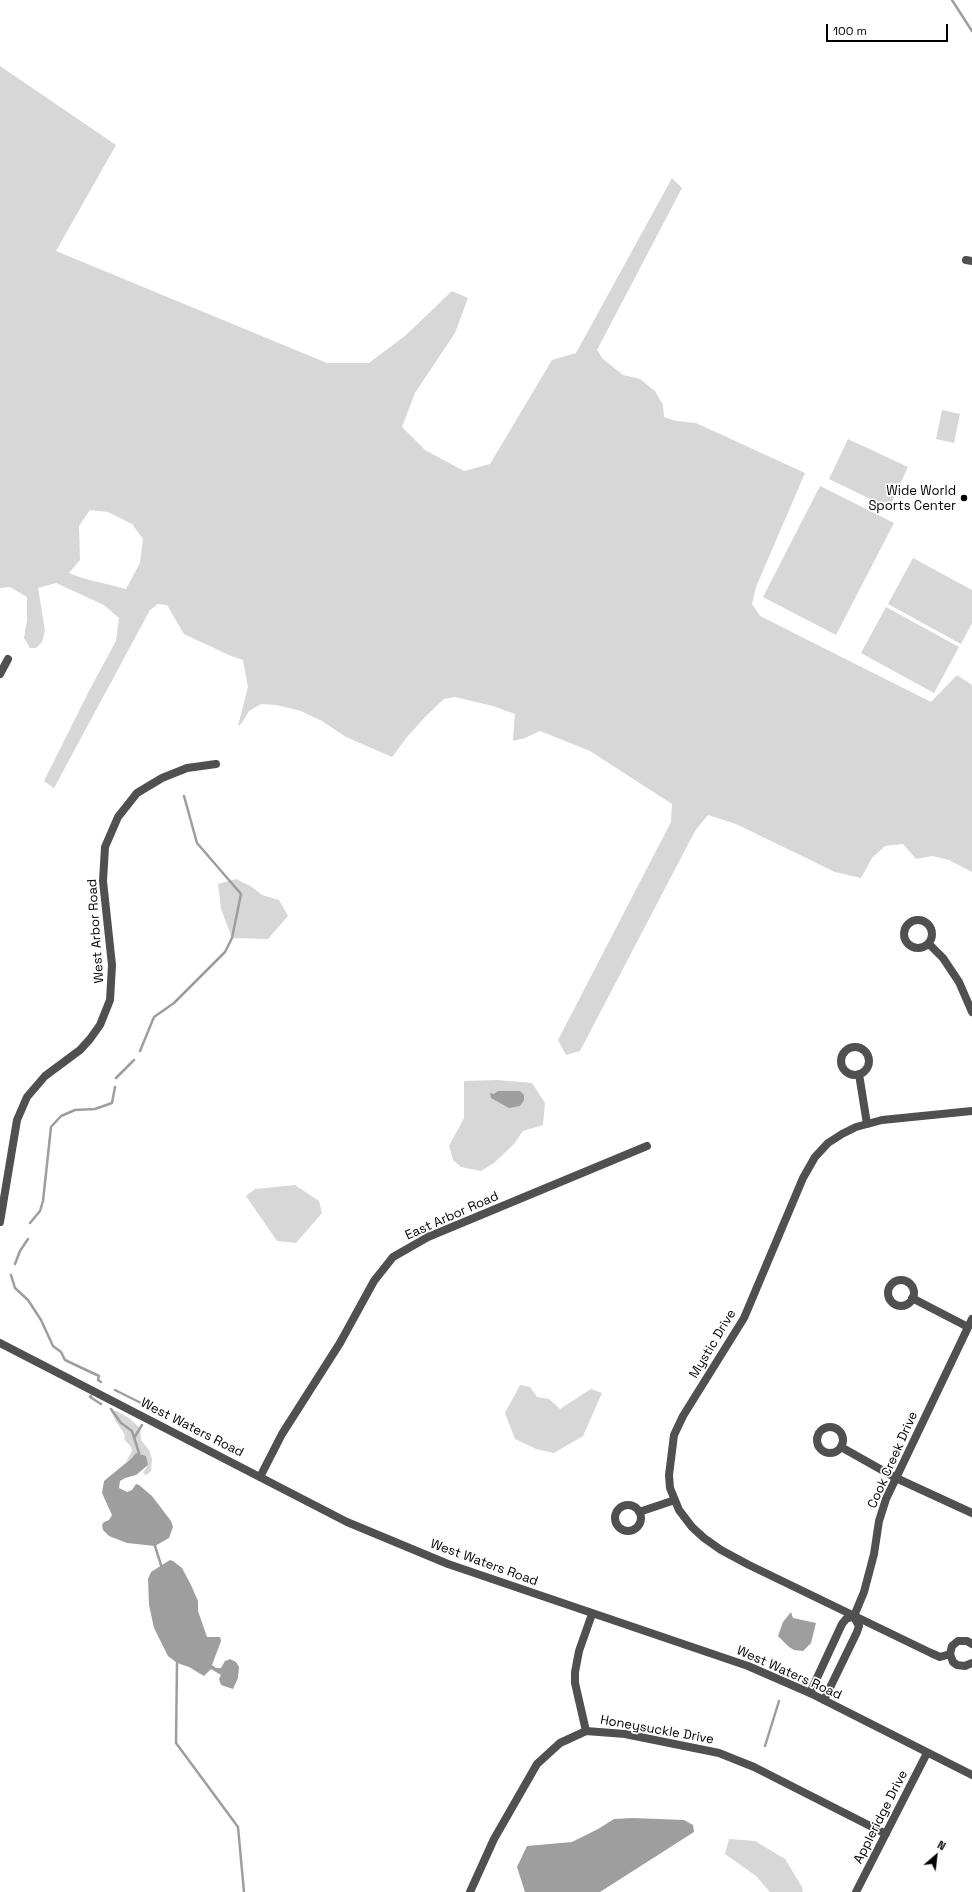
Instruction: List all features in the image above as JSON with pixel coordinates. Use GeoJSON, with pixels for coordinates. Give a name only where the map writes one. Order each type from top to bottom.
{"type":"FeatureCollection","features":[{"type":"Feature","properties":{"kind":"street"},"geometry":{"type":"LineString","coordinates":[[0,674],[8,659]]}},
{"type":"Feature","properties":{"kind":"street","name":"West Arbor Road"},"geometry":{"type":"LineString","coordinates":[[0,1222],[17,1120],[27,1097],[45,1076],[80,1050],[90,1039],[100,1025],[110,1000],[112,965],[103,881],[104,854],[105,847],[118,817],[137,793],[162,778],[187,768],[216,764]]}},
{"type":"Feature","properties":{"kind":"street"},"geometry":{"type":"LineString","coordinates":[[928,944],[942,958],[959,982],[972,1012]]}},
{"type":"Feature","properties":{"kind":"street"},"geometry":{"type":"LineString","coordinates":[[859,1074],[867,1124]]}},
{"type":"Feature","properties":{"kind":"street","name":"Mystic Drive"},"geometry":{"type":"LineString","coordinates":[[950,1654],[940,1657],[930,1653],[749,1565],[704,1538],[692,1527],[679,1510],[670,1488],[669,1475],[674,1435],[683,1416],[744,1318],[803,1178],[816,1157],[828,1143],[842,1134],[867,1124],[882,1120],[972,1111]]}},
{"type":"Feature","properties":{"kind":"street","name":"East Arbor Road"},"geometry":{"type":"LineString","coordinates":[[260,1477],[282,1434],[340,1343],[374,1281],[393,1257],[428,1237],[647,1146]]}},
{"type":"Feature","properties":{"kind":"street"},"geometry":{"type":"LineString","coordinates":[[912,1298],[970,1323]]}},
{"type":"Feature","properties":{"kind":"street","name":"Cook Creek Drive"},"geometry":{"type":"LineString","coordinates":[[810,1693],[842,1624],[846,1619],[854,1616],[864,1592],[874,1554],[879,1521],[886,1499],[970,1323]]}},
{"type":"Feature","properties":{"kind":"street","name":"West Waters Road"},"geometry":{"type":"LineString","coordinates":[[0,1343],[347,1522],[427,1556],[592,1614],[748,1666],[810,1693],[972,1775]]}},
{"type":"Feature","properties":{"kind":"street"},"geometry":{"type":"LineString","coordinates":[[841,1447],[896,1478],[972,1513]]}},
{"type":"Feature","properties":{"kind":"street"},"geometry":{"type":"LineString","coordinates":[[639,1512],[675,1500]]}},
{"type":"Feature","properties":{"kind":"street"},"geometry":{"type":"LineString","coordinates":[[586,1731],[575,1672],[579,1651],[592,1614]]}},
{"type":"Feature","properties":{"kind":"street"},"geometry":{"type":"LineString","coordinates":[[824,1700],[858,1632],[859,1626],[854,1616]]}},
{"type":"Feature","properties":{"kind":"street"},"geometry":{"type":"LineString","coordinates":[[972,1644],[967,1641],[958,1641],[952,1646],[950,1654],[953,1662],[957,1665],[965,1666],[972,1663]]}},
{"type":"Feature","properties":{"kind":"street","name":"Honeysuckle Drive"},"geometry":{"type":"LineString","coordinates":[[470,1892],[494,1839],[537,1764],[560,1743],[586,1731],[625,1734],[719,1753],[754,1767],[886,1834]]}},
{"type":"Feature","properties":{"kind":"street","name":"Appleridge Drive"},"geometry":{"type":"LineString","coordinates":[[856,1892],[927,1753]]}},
{"type":"Feature","properties":{"kind":"shaded area"},"geometry":{"type":"Polygon","coordinates":[[[0,66],[116,145],[56,251],[327,363],[369,363],[406,335],[452,291],[468,298],[455,333],[415,393],[402,427],[425,450],[464,471],[490,464],[552,360],[576,353],[672,178],[682,188],[597,350],[603,359],[623,375],[640,379],[655,391],[663,405],[664,417],[676,421],[696,423],[805,473],[756,587],[752,604],[760,616],[931,702],[957,675],[972,685],[972,872],[949,860],[932,856],[916,859],[903,844],[885,846],[872,858],[861,878],[835,872],[736,824],[708,815],[695,831],[580,1051],[566,1055],[558,1040],[671,822],[672,804],[590,751],[540,731],[525,738],[513,741],[515,714],[493,706],[455,697],[444,699],[426,716],[407,737],[392,757],[346,737],[322,721],[301,711],[276,705],[261,704],[249,711],[242,723],[238,726],[248,687],[243,660],[184,634],[167,605],[158,604],[150,610],[54,788],[44,781],[116,641],[119,618],[104,605],[56,583],[38,588],[45,631],[42,642],[36,648],[30,648],[24,638],[27,620],[27,597],[10,587],[0,588],[0,66]],[[90,510],[79,526],[80,560],[69,573],[82,578],[126,589],[140,563],[143,539],[132,524],[108,512],[90,510]]]}},
{"type":"Feature","properties":{"kind":"shaded area"},"geometry":{"type":"Polygon","coordinates":[[[942,410],[960,414],[954,443],[936,439],[942,410]]]}},
{"type":"Feature","properties":{"kind":"shaded area"},"geometry":{"type":"Polygon","coordinates":[[[848,439],[908,467],[889,508],[829,479],[848,439]]]}},
{"type":"Feature","properties":{"kind":"shaded area"},"geometry":{"type":"Polygon","coordinates":[[[820,486],[894,523],[836,635],[763,597],[820,486]]]}},
{"type":"Feature","properties":{"kind":"shaded area"},"geometry":{"type":"Polygon","coordinates":[[[913,558],[972,590],[972,623],[961,644],[888,604],[913,558]]]}},
{"type":"Feature","properties":{"kind":"shaded area"},"geometry":{"type":"Polygon","coordinates":[[[886,607],[959,647],[934,693],[861,653],[886,607]]]}},
{"type":"Feature","properties":{"kind":"shaded area"},"geometry":{"type":"Polygon","coordinates":[[[236,879],[252,887],[262,895],[279,900],[288,916],[268,939],[232,938],[221,909],[218,884],[236,879]]]}},
{"type":"Feature","properties":{"kind":"shaded area"},"geometry":{"type":"Polygon","coordinates":[[[497,1080],[532,1083],[545,1103],[543,1125],[523,1131],[514,1144],[494,1163],[481,1171],[461,1167],[453,1160],[449,1146],[464,1118],[464,1081],[497,1080]]]}},
{"type":"Feature","properties":{"kind":"shaded area"},"geometry":{"type":"Polygon","coordinates":[[[498,1091],[520,1091],[524,1095],[524,1100],[520,1106],[509,1108],[491,1098],[490,1093],[494,1094],[498,1091]]]}},
{"type":"Feature","properties":{"kind":"shaded area"},"geometry":{"type":"Polygon","coordinates":[[[295,1185],[319,1201],[322,1213],[296,1243],[277,1241],[246,1196],[255,1189],[295,1185]]]}},
{"type":"Feature","properties":{"kind":"shaded area"},"geometry":{"type":"Polygon","coordinates":[[[520,1385],[530,1387],[537,1397],[549,1399],[560,1409],[591,1389],[602,1393],[583,1436],[554,1453],[536,1449],[515,1439],[505,1413],[520,1385]]]}},
{"type":"Feature","properties":{"kind":"shaded area"},"geometry":{"type":"Polygon","coordinates":[[[111,1411],[117,1411],[129,1418],[140,1428],[141,1440],[149,1450],[152,1459],[151,1471],[146,1475],[143,1473],[148,1465],[132,1458],[126,1462],[132,1451],[131,1447],[124,1439],[125,1435],[111,1411]]]}},
{"type":"Feature","properties":{"kind":"shaded area"},"geometry":{"type":"Polygon","coordinates":[[[136,1453],[146,1456],[148,1465],[136,1475],[120,1481],[119,1488],[127,1492],[132,1490],[136,1484],[139,1485],[152,1496],[171,1521],[173,1527],[169,1538],[155,1546],[127,1543],[109,1536],[103,1530],[102,1525],[104,1522],[109,1520],[112,1515],[102,1493],[104,1481],[136,1453]]]}},
{"type":"Feature","properties":{"kind":"shaded area"},"geometry":{"type":"Polygon","coordinates":[[[170,1560],[182,1568],[191,1585],[198,1601],[198,1611],[207,1637],[220,1637],[221,1641],[212,1665],[216,1668],[221,1668],[225,1661],[230,1659],[236,1662],[239,1667],[238,1678],[233,1689],[221,1685],[219,1679],[221,1675],[211,1669],[204,1676],[189,1667],[177,1663],[168,1656],[154,1628],[149,1605],[148,1579],[151,1572],[170,1560]]]}},
{"type":"Feature","properties":{"kind":"shaded area"},"geometry":{"type":"Polygon","coordinates":[[[791,1612],[793,1618],[816,1623],[811,1643],[803,1651],[794,1650],[789,1647],[778,1636],[783,1622],[791,1612]]]}},
{"type":"Feature","properties":{"kind":"shaded area"},"geometry":{"type":"Polygon","coordinates":[[[633,1818],[684,1820],[693,1825],[694,1832],[600,1892],[525,1892],[517,1867],[527,1846],[572,1842],[614,1819],[633,1818]]]}},
{"type":"Feature","properties":{"kind":"shaded area"},"geometry":{"type":"Polygon","coordinates":[[[729,1839],[755,1841],[785,1859],[802,1887],[803,1892],[770,1892],[756,1876],[725,1854],[729,1839]]]}},
{"type":"Feature","properties":{"kind":"waterway"},"geometry":{"type":"LineString","coordinates":[[952,0],[972,31]]}},
{"type":"Feature","properties":{"kind":"waterway"},"geometry":{"type":"LineString","coordinates":[[140,1051],[154,1017],[174,1003],[225,952],[232,938],[241,894],[197,843],[184,796]]}},
{"type":"Feature","properties":{"kind":"waterway"},"geometry":{"type":"LineString","coordinates":[[116,1078],[134,1060]]}},
{"type":"Feature","properties":{"kind":"waterway"},"geometry":{"type":"LineString","coordinates":[[30,1223],[40,1211],[43,1201],[51,1127],[61,1116],[75,1110],[95,1109],[112,1103],[115,1087]]}},
{"type":"Feature","properties":{"kind":"waterway"},"geometry":{"type":"LineString","coordinates":[[15,1264],[20,1251],[28,1239]]}},
{"type":"Feature","properties":{"kind":"waterway"},"geometry":{"type":"LineString","coordinates":[[11,1275],[15,1288],[28,1300],[41,1320],[53,1346],[61,1352],[65,1360],[99,1376],[98,1380],[101,1382]]}},
{"type":"Feature","properties":{"kind":"waterway"},"geometry":{"type":"LineString","coordinates":[[115,1390],[149,1407],[149,1410]]}},
{"type":"Feature","properties":{"kind":"waterway"},"geometry":{"type":"LineString","coordinates":[[91,1396],[90,1397],[101,1404]]}},
{"type":"Feature","properties":{"kind":"waterway"},"geometry":{"type":"LineString","coordinates":[[111,1409],[121,1423],[132,1431],[139,1453]]}},
{"type":"Feature","properties":{"kind":"waterway"},"geometry":{"type":"LineString","coordinates":[[134,1438],[142,1425]]}},
{"type":"Feature","properties":{"kind":"waterway"},"geometry":{"type":"LineString","coordinates":[[155,1546],[161,1565]]}},
{"type":"Feature","properties":{"kind":"waterway"},"geometry":{"type":"LineString","coordinates":[[177,1663],[176,1743],[238,1827],[244,1892]]}},
{"type":"Feature","properties":{"kind":"waterway"},"geometry":{"type":"LineString","coordinates":[[765,1746],[779,1701]]}},
{"type":"Feature","properties":{"kind":"place","name":"Wide World Sports Center"},"geometry":{"type":"Point","coordinates":[964,498]}}]}
